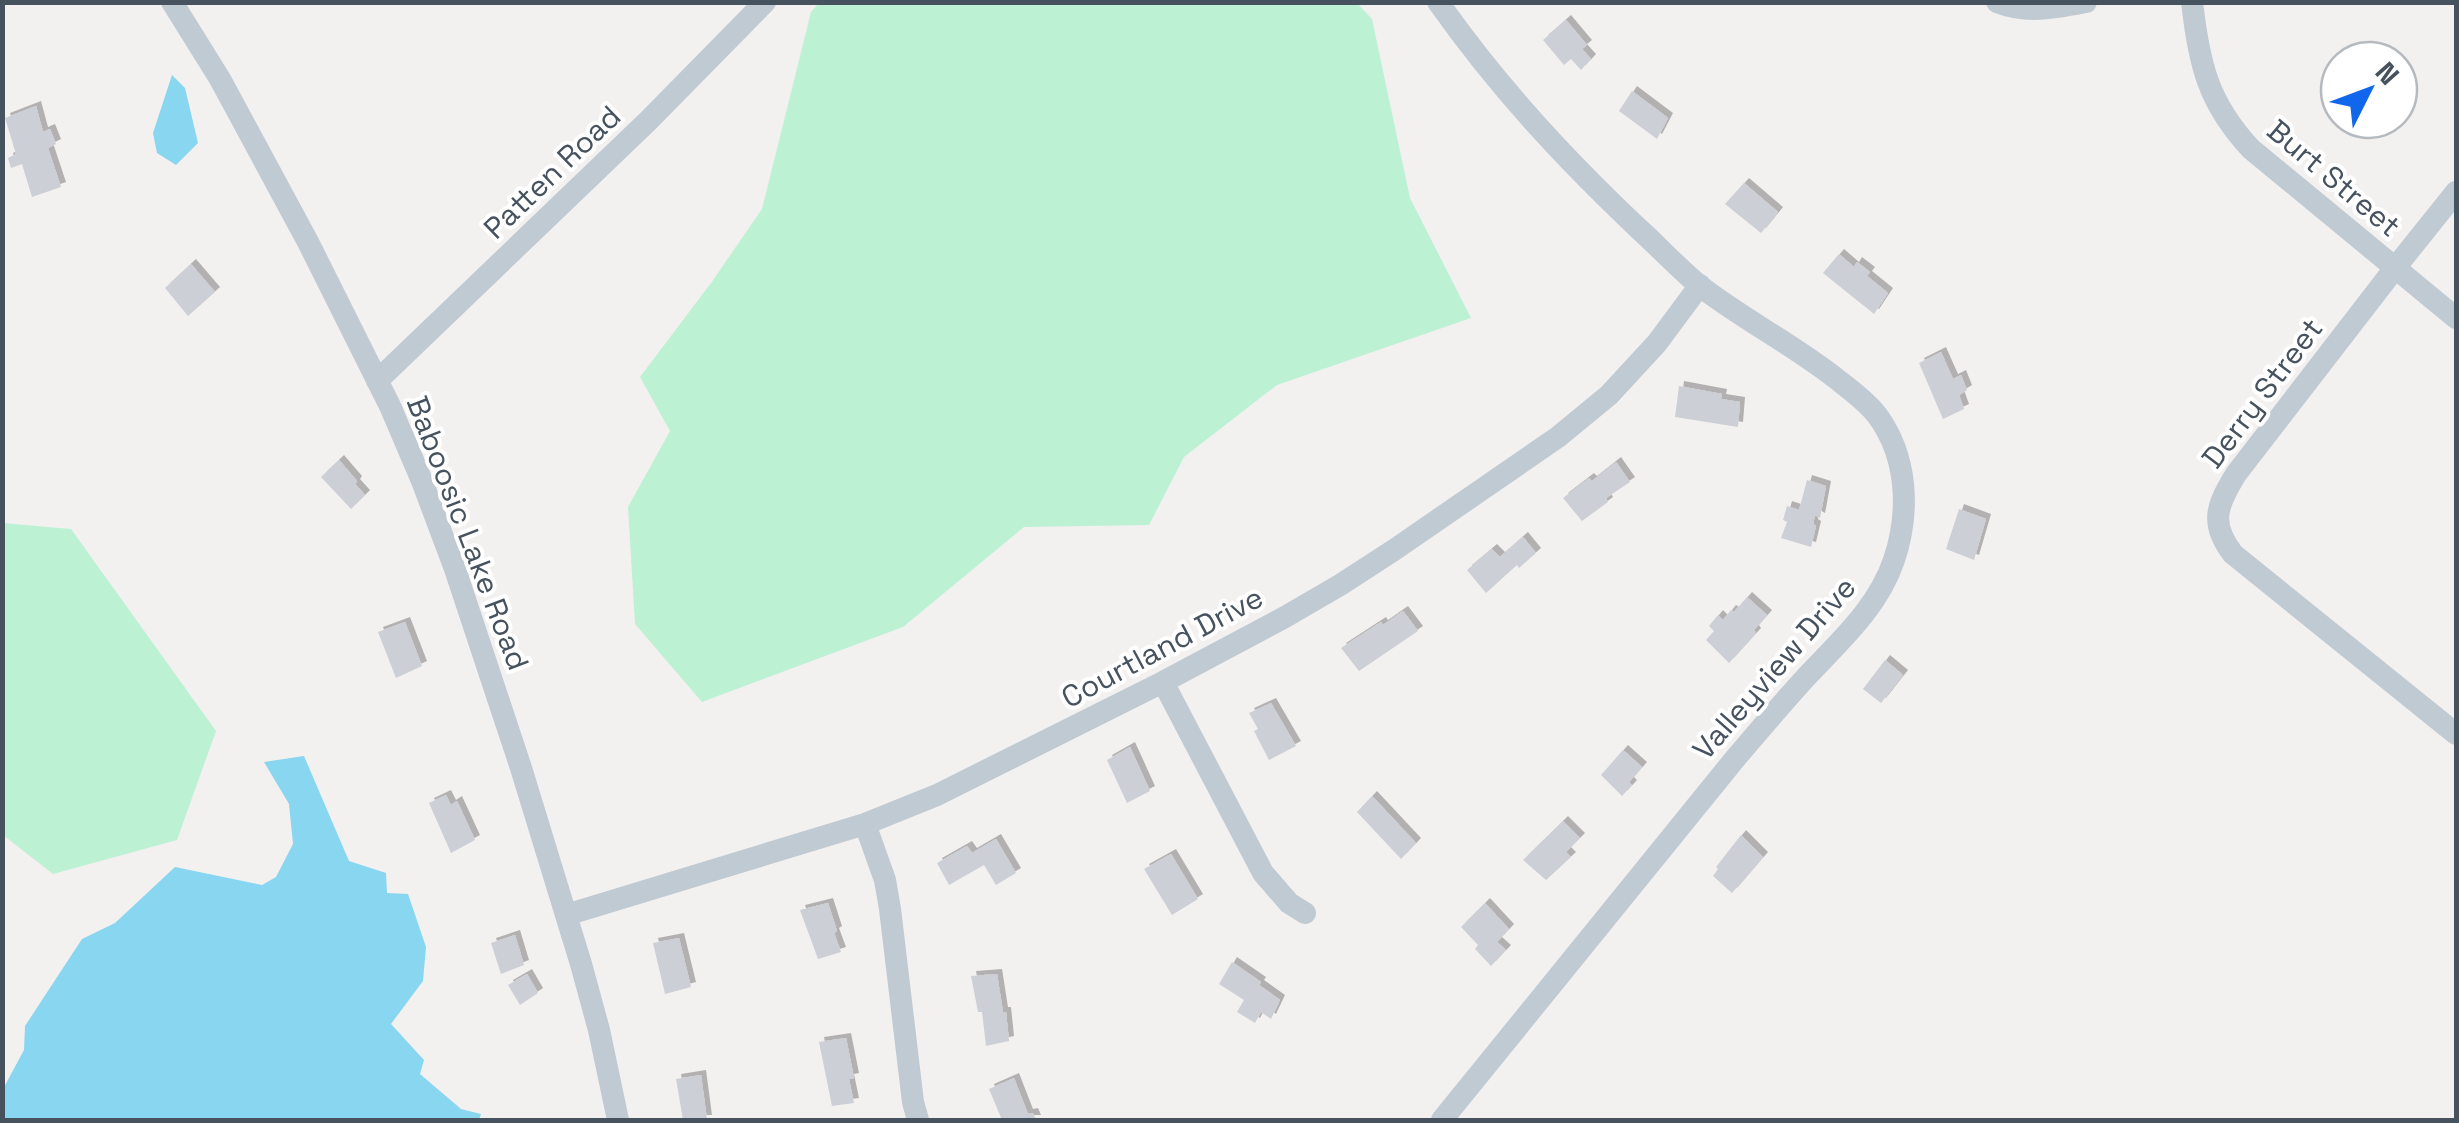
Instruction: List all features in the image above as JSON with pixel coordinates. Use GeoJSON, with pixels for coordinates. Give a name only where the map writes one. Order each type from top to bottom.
{"type":"FeatureCollection","features":[{"type":"Feature","properties":{"kind":"street","name":"Baboosic Lake Road"},"geometry":{"type":"LineString","coordinates":[[172,2],[220,79],[308,242],[422,480],[521,768],[597,1022],[618,1120]]}},
{"type":"Feature","properties":{"kind":"street","name":"Patten Road"},"geometry":{"type":"LineString","coordinates":[[377,380],[648,122],[766,2]]}},
{"type":"Feature","properties":{"kind":"street","name":"Valleyview Drive"},"geometry":{"type":"LineString","coordinates":[[1438,2],[1498,81],[1595,188],[1700,286],[1810,358],[1862,398],[1888,432],[1905,495],[1894,560],[1860,621],[1778,707],[1442,1120]]}},
{"type":"Feature","properties":{"kind":"street"},"geometry":{"type":"LineString","coordinates":[[1997,2],[2046,10],[2086,2]]}},
{"type":"Feature","properties":{"kind":"street","name":"Burt Street"},"geometry":{"type":"LineString","coordinates":[[2192,2],[2205,75],[2232,128],[2251,150],[2456,318]]}},
{"type":"Feature","properties":{"kind":"street","name":"Derry Street"},"geometry":{"type":"LineString","coordinates":[[2456,192],[2236,474],[2221,498],[2218,527],[2222,541],[2233,554],[2456,734]]}},
{"type":"Feature","properties":{"kind":"street","name":"Courtland Drive"},"geometry":{"type":"LineString","coordinates":[[566,916],[866,824],[938,795],[1163,682],[1340,585],[1558,438],[1609,395],[1657,343],[1700,286]]}},
{"type":"Feature","properties":{"kind":"street"},"geometry":{"type":"LineString","coordinates":[[1163,682],[1263,873],[1289,903],[1305,913]]}},
{"type":"Feature","properties":{"kind":"street"},"geometry":{"type":"LineString","coordinates":[[866,824],[888,894],[918,1120]]}},
{"type":"Feature","properties":{"kind":"green space"},"geometry":{"type":"Polygon","coordinates":[[[1356,2],[1372,19],[1410,198],[1471,318],[1277,385],[1184,457],[1149,525],[1024,527],[903,627],[702,702],[635,624],[628,507],[670,431],[640,377],[762,209],[811,12],[819,3],[1356,2]]]}},
{"type":"Feature","properties":{"kind":"green space"},"geometry":{"type":"Polygon","coordinates":[[[3,523],[71,529],[216,731],[177,840],[53,874],[3,835],[3,523]]]}},
{"type":"Feature","properties":{"kind":"water"},"geometry":{"type":"Polygon","coordinates":[[[172,75],[185,88],[198,143],[176,165],[157,153],[153,133],[172,75]]]}},
{"type":"Feature","properties":{"kind":"water"},"geometry":{"type":"Polygon","coordinates":[[[304,756],[349,861],[386,873],[387,893],[408,894],[426,947],[423,981],[391,1024],[424,1060],[420,1074],[461,1109],[481,1114],[479,1120],[3,1120],[3,1089],[24,1050],[25,1026],[82,939],[115,923],[175,867],[262,885],[276,877],[293,844],[289,804],[264,762],[304,756]]]}},
{"type":"Feature","properties":{"kind":"building"},"geometry":{"type":"Polygon","coordinates":[[[1566,20],[1587,45],[1582,49],[1591,59],[1581,70],[1571,59],[1564,65],[1543,40],[1566,20]]]}},
{"type":"Feature","properties":{"kind":"building"},"geometry":{"type":"Polygon","coordinates":[[[1632,91],[1668,118],[1657,139],[1619,111],[1632,91]]]}},
{"type":"Feature","properties":{"kind":"building"},"geometry":{"type":"Polygon","coordinates":[[[36,106],[43,132],[50,129],[56,144],[48,148],[61,187],[32,197],[22,164],[11,168],[8,158],[16,154],[5,118],[36,106]]]}},
{"type":"Feature","properties":{"kind":"building"},"geometry":{"type":"Polygon","coordinates":[[[1744,183],[1778,212],[1761,233],[1725,204],[1744,183]]]}},
{"type":"Feature","properties":{"kind":"building"},"geometry":{"type":"Polygon","coordinates":[[[1839,254],[1854,267],[1857,262],[1870,272],[1867,276],[1888,293],[1874,314],[1823,273],[1839,254]]]}},
{"type":"Feature","properties":{"kind":"building"},"geometry":{"type":"Polygon","coordinates":[[[191,264],[215,292],[188,316],[165,288],[191,264]]]}},
{"type":"Feature","properties":{"kind":"building"},"geometry":{"type":"Polygon","coordinates":[[[1941,352],[1953,379],[1961,375],[1967,390],[1959,395],[1964,409],[1943,419],[1919,363],[1941,352]]]}},
{"type":"Feature","properties":{"kind":"building"},"geometry":{"type":"Polygon","coordinates":[[[1679,386],[1722,394],[1721,399],[1740,402],[1738,427],[1675,417],[1679,386]]]}},
{"type":"Feature","properties":{"kind":"building"},"geometry":{"type":"Polygon","coordinates":[[[339,460],[365,495],[351,509],[321,477],[339,460]]]}},
{"type":"Feature","properties":{"kind":"building"},"geometry":{"type":"Polygon","coordinates":[[[1616,462],[1630,482],[1582,521],[1563,498],[1616,462]]]}},
{"type":"Feature","properties":{"kind":"building"},"geometry":{"type":"Polygon","coordinates":[[[1807,480],[1826,486],[1820,518],[1815,515],[1811,547],[1781,538],[1787,506],[1799,510],[1807,480]]]}},
{"type":"Feature","properties":{"kind":"building"},"geometry":{"type":"Polygon","coordinates":[[[1959,509],[1986,519],[1974,560],[1946,549],[1959,509]]]}},
{"type":"Feature","properties":{"kind":"building"},"geometry":{"type":"Polygon","coordinates":[[[1523,537],[1536,553],[1486,593],[1467,570],[1492,549],[1500,557],[1523,537]]]}},
{"type":"Feature","properties":{"kind":"building"},"geometry":{"type":"Polygon","coordinates":[[[1747,597],[1767,615],[1729,663],[1706,640],[1714,631],[1709,626],[1718,615],[1723,620],[1731,610],[1734,612],[1747,597]]]}},
{"type":"Feature","properties":{"kind":"building"},"geometry":{"type":"Polygon","coordinates":[[[1403,611],[1418,631],[1359,671],[1341,648],[1403,611]]]}},
{"type":"Feature","properties":{"kind":"building"},"geometry":{"type":"Polygon","coordinates":[[[405,622],[422,666],[396,678],[378,632],[405,622]]]}},
{"type":"Feature","properties":{"kind":"building"},"geometry":{"type":"Polygon","coordinates":[[[1885,660],[1903,675],[1881,703],[1863,689],[1885,660]]]}},
{"type":"Feature","properties":{"kind":"building"},"geometry":{"type":"Polygon","coordinates":[[[1271,703],[1296,746],[1269,760],[1249,713],[1271,703]]]}},
{"type":"Feature","properties":{"kind":"building"},"geometry":{"type":"Polygon","coordinates":[[[1130,747],[1150,791],[1127,803],[1107,760],[1130,747]]]}},
{"type":"Feature","properties":{"kind":"building"},"geometry":{"type":"Polygon","coordinates":[[[1623,750],[1642,767],[1622,796],[1601,775],[1623,750]]]}},
{"type":"Feature","properties":{"kind":"building"},"geometry":{"type":"Polygon","coordinates":[[[446,795],[451,805],[457,801],[475,840],[451,853],[429,803],[446,795]]]}},
{"type":"Feature","properties":{"kind":"building"},"geometry":{"type":"Polygon","coordinates":[[[1372,796],[1416,843],[1401,859],[1357,812],[1372,796]]]}},
{"type":"Feature","properties":{"kind":"building"},"geometry":{"type":"Polygon","coordinates":[[[1563,821],[1580,838],[1566,852],[1571,857],[1546,880],[1523,860],[1563,821]]]}},
{"type":"Feature","properties":{"kind":"building"},"geometry":{"type":"Polygon","coordinates":[[[1741,835],[1763,857],[1732,893],[1713,876],[1741,835]]]}},
{"type":"Feature","properties":{"kind":"building"},"geometry":{"type":"Polygon","coordinates":[[[996,839],[1016,873],[996,885],[984,865],[949,885],[937,863],[967,846],[972,853],[996,839]]]}},
{"type":"Feature","properties":{"kind":"building"},"geometry":{"type":"Polygon","coordinates":[[[1171,854],[1198,899],[1172,915],[1144,869],[1171,854]]]}},
{"type":"Feature","properties":{"kind":"building"},"geometry":{"type":"Polygon","coordinates":[[[828,903],[841,952],[818,959],[800,910],[828,903]]]}},
{"type":"Feature","properties":{"kind":"building"},"geometry":{"type":"Polygon","coordinates":[[[1485,903],[1509,929],[1497,942],[1506,950],[1491,966],[1461,927],[1485,903]]]}},
{"type":"Feature","properties":{"kind":"building"},"geometry":{"type":"Polygon","coordinates":[[[515,935],[524,965],[501,974],[491,943],[515,935]]]}},
{"type":"Feature","properties":{"kind":"building"},"geometry":{"type":"Polygon","coordinates":[[[679,938],[691,987],[665,994],[653,943],[679,938]]]}},
{"type":"Feature","properties":{"kind":"building"},"geometry":{"type":"Polygon","coordinates":[[[1232,962],[1280,1000],[1271,1019],[1261,1012],[1255,1023],[1237,1012],[1244,1000],[1219,984],[1232,962]]]}},
{"type":"Feature","properties":{"kind":"building"},"geometry":{"type":"Polygon","coordinates":[[[527,974],[538,993],[520,1005],[508,985],[527,974]]]}},
{"type":"Feature","properties":{"kind":"building"},"geometry":{"type":"Polygon","coordinates":[[[997,974],[1009,1041],[986,1046],[982,1012],[978,1012],[971,976],[997,974]]]}},
{"type":"Feature","properties":{"kind":"building"},"geometry":{"type":"Polygon","coordinates":[[[846,1038],[854,1078],[849,1079],[854,1103],[832,1106],[819,1042],[846,1038]]]}},
{"type":"Feature","properties":{"kind":"building"},"geometry":{"type":"Polygon","coordinates":[[[701,1075],[707,1120],[683,1120],[676,1079],[701,1075]]]}},
{"type":"Feature","properties":{"kind":"building"},"geometry":{"type":"Polygon","coordinates":[[[1014,1078],[1028,1114],[1033,1113],[1036,1120],[1002,1120],[989,1089],[1014,1078]]]}}]}
